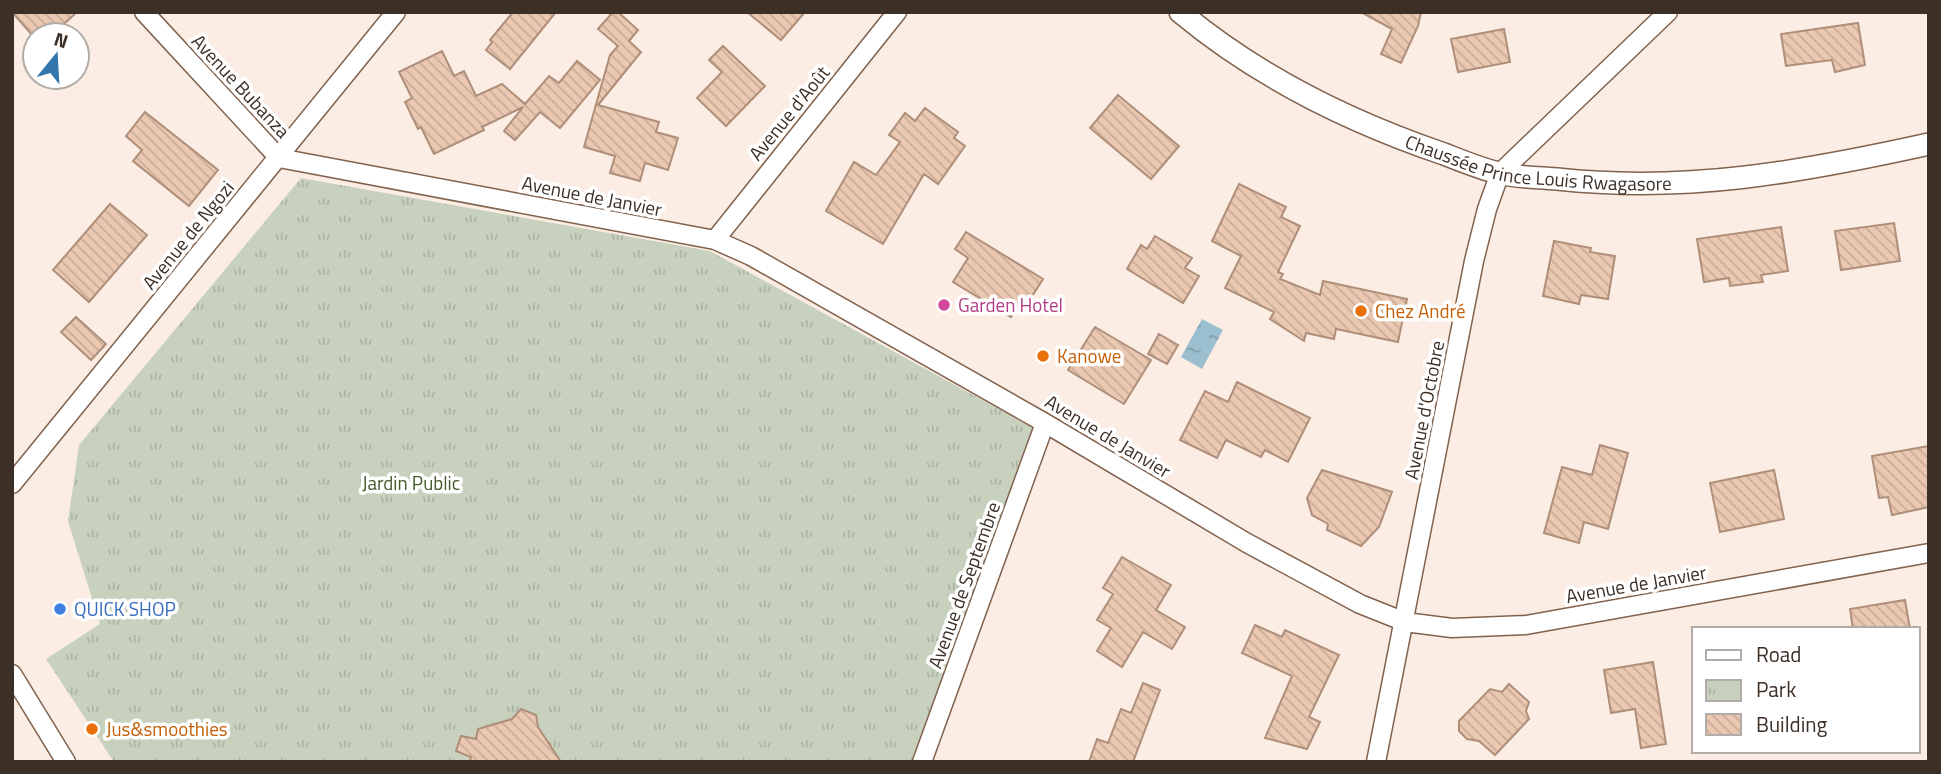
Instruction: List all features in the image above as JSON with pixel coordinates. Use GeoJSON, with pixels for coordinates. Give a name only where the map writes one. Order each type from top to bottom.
{"type":"FeatureCollection","features":[{"type":"Feature","properties":{"kind":"street","name":"Avenue Bubanza"},"geometry":{"type":"LineString","coordinates":[[144,12],[279,158]]}},
{"type":"Feature","properties":{"kind":"street","name":"Avenue de Ngozi"},"geometry":{"type":"LineString","coordinates":[[12,484],[396,12]]}},
{"type":"Feature","properties":{"kind":"street","name":"Avenue d'Août"},"geometry":{"type":"LineString","coordinates":[[715,240],[897,12]]}},
{"type":"Feature","properties":{"kind":"street","name":"Chaussée Prince Louis Rwagasore"},"geometry":{"type":"LineString","coordinates":[[1181,12],[1260,70],[1331,109],[1393,137],[1500,173],[1597,183],[1671,184],[1763,176],[1929,144]]}},
{"type":"Feature","properties":{"kind":"street","name":"Avenue d'Octobre"},"geometry":{"type":"LineString","coordinates":[[1376,762],[1474,261],[1500,173],[1668,12]]}},
{"type":"Feature","properties":{"kind":"street","name":"Avenue de Janvier"},"geometry":{"type":"LineString","coordinates":[[279,158],[715,240],[751,256],[1045,423],[1247,543],[1360,604],[1405,622],[1451,628],[1527,625],[1929,553]]}},
{"type":"Feature","properties":{"kind":"street","name":"Avenue de Septembre"},"geometry":{"type":"LineString","coordinates":[[922,762],[1045,423]]}},
{"type":"Feature","properties":{"kind":"street"},"geometry":{"type":"LineString","coordinates":[[12,674],[66,762]]}},
{"type":"Feature","properties":{"kind":"green space","name":"Jardin Public"},"geometry":{"type":"Polygon","coordinates":[[[301,178],[710,251],[1037,430],[914,762],[114,762],[46,659],[100,624],[68,521],[79,445],[301,178]]]}},
{"type":"Feature","properties":{"kind":"water"},"geometry":{"type":"Polygon","coordinates":[[[1202,319],[1223,330],[1202,369],[1181,357],[1202,319]]]}},
{"type":"Feature","properties":{"kind":"building"},"geometry":{"type":"Polygon","coordinates":[[[12,12],[77,12],[67,21],[21,22],[12,12]]]}},
{"type":"Feature","properties":{"kind":"building"},"geometry":{"type":"Polygon","coordinates":[[[513,12],[556,12],[510,69],[486,50],[492,42],[490,40],[513,12]]]}},
{"type":"Feature","properties":{"kind":"building"},"geometry":{"type":"Polygon","coordinates":[[[613,12],[618,12],[638,30],[629,41],[641,52],[598,105],[659,122],[656,132],[678,138],[668,170],[645,163],[640,181],[610,173],[615,156],[584,147],[610,55],[618,46],[598,29],[613,12]]]}},
{"type":"Feature","properties":{"kind":"building"},"geometry":{"type":"Polygon","coordinates":[[[747,12],[805,12],[781,40],[747,12]]]}},
{"type":"Feature","properties":{"kind":"building"},"geometry":{"type":"Polygon","coordinates":[[[1361,12],[1421,12],[1418,26],[1401,63],[1381,54],[1392,29],[1361,12]]]}},
{"type":"Feature","properties":{"kind":"building"},"geometry":{"type":"Polygon","coordinates":[[[1858,23],[1865,65],[1835,72],[1832,60],[1786,66],[1781,34],[1858,23]]]}},
{"type":"Feature","properties":{"kind":"building"},"geometry":{"type":"Polygon","coordinates":[[[1504,29],[1510,62],[1458,72],[1451,39],[1504,29]]]}},
{"type":"Feature","properties":{"kind":"building"},"geometry":{"type":"Polygon","coordinates":[[[723,46],[765,86],[726,126],[697,98],[722,72],[709,60],[723,46]]]}},
{"type":"Feature","properties":{"kind":"building"},"geometry":{"type":"Polygon","coordinates":[[[442,51],[454,76],[464,71],[476,96],[502,84],[525,104],[549,76],[559,83],[577,61],[600,80],[560,128],[540,112],[515,140],[504,131],[523,107],[482,127],[484,130],[434,154],[405,102],[412,98],[399,72],[442,51]]]}},
{"type":"Feature","properties":{"kind":"building"},"geometry":{"type":"Polygon","coordinates":[[[1118,95],[1179,146],[1151,179],[1090,128],[1118,95]]]}},
{"type":"Feature","properties":{"kind":"building"},"geometry":{"type":"Polygon","coordinates":[[[925,108],[958,132],[954,138],[965,146],[938,184],[924,174],[883,244],[826,211],[854,162],[876,175],[900,142],[889,135],[905,113],[915,121],[925,108]]]}},
{"type":"Feature","properties":{"kind":"building"},"geometry":{"type":"Polygon","coordinates":[[[145,112],[218,170],[189,206],[133,161],[142,150],[126,136],[145,112]]]}},
{"type":"Feature","properties":{"kind":"building"},"geometry":{"type":"Polygon","coordinates":[[[1239,184],[1286,207],[1281,217],[1300,226],[1278,272],[1283,274],[1280,279],[1320,295],[1323,281],[1407,299],[1398,342],[1336,329],[1334,339],[1306,333],[1304,341],[1270,319],[1274,312],[1225,288],[1241,256],[1212,241],[1239,184]]]}},
{"type":"Feature","properties":{"kind":"building"},"geometry":{"type":"Polygon","coordinates":[[[110,204],[147,235],[89,302],[53,270],[110,204]]]}},
{"type":"Feature","properties":{"kind":"building"},"geometry":{"type":"Polygon","coordinates":[[[1894,223],[1900,261],[1841,270],[1835,231],[1894,223]]]}},
{"type":"Feature","properties":{"kind":"building"},"geometry":{"type":"Polygon","coordinates":[[[1781,227],[1788,271],[1761,275],[1763,282],[1730,286],[1729,278],[1704,282],[1697,239],[1781,227]]]}},
{"type":"Feature","properties":{"kind":"building"},"geometry":{"type":"Polygon","coordinates":[[[966,232],[1043,279],[1025,307],[1019,303],[1011,317],[953,282],[968,258],[955,249],[966,232]]]}},
{"type":"Feature","properties":{"kind":"building"},"geometry":{"type":"Polygon","coordinates":[[[1155,236],[1192,258],[1185,268],[1199,276],[1183,303],[1127,269],[1141,245],[1147,249],[1155,236]]]}},
{"type":"Feature","properties":{"kind":"building"},"geometry":{"type":"Polygon","coordinates":[[[1554,241],[1615,256],[1608,299],[1581,295],[1579,304],[1543,296],[1554,241]]]}},
{"type":"Feature","properties":{"kind":"building"},"geometry":{"type":"Polygon","coordinates":[[[76,317],[106,344],[91,360],[61,332],[76,317]]]}},
{"type":"Feature","properties":{"kind":"building"},"geometry":{"type":"Polygon","coordinates":[[[1095,327],[1151,360],[1124,404],[1068,370],[1095,327]]]}},
{"type":"Feature","properties":{"kind":"building"},"geometry":{"type":"Polygon","coordinates":[[[1159,334],[1178,345],[1167,364],[1148,354],[1159,334]]]}},
{"type":"Feature","properties":{"kind":"building"},"geometry":{"type":"Polygon","coordinates":[[[1237,382],[1310,418],[1288,462],[1265,450],[1261,457],[1226,440],[1217,458],[1180,440],[1205,391],[1228,402],[1237,382]]]}},
{"type":"Feature","properties":{"kind":"building"},"geometry":{"type":"Polygon","coordinates":[[[1600,445],[1628,453],[1608,529],[1584,522],[1579,543],[1544,533],[1562,467],[1592,475],[1600,445]]]}},
{"type":"Feature","properties":{"kind":"building"},"geometry":{"type":"Polygon","coordinates":[[[1929,446],[1929,507],[1892,515],[1888,497],[1879,498],[1872,456],[1929,446]]]}},
{"type":"Feature","properties":{"kind":"building"},"geometry":{"type":"Polygon","coordinates":[[[1322,470],[1392,492],[1379,527],[1361,546],[1327,530],[1328,524],[1312,515],[1307,498],[1322,470]]]}},
{"type":"Feature","properties":{"kind":"building"},"geometry":{"type":"Polygon","coordinates":[[[1774,470],[1784,519],[1720,532],[1710,483],[1774,470]]]}},
{"type":"Feature","properties":{"kind":"building"},"geometry":{"type":"Polygon","coordinates":[[[1122,557],[1171,585],[1156,610],[1185,627],[1172,649],[1143,632],[1122,667],[1097,651],[1111,628],[1097,620],[1113,594],[1103,588],[1122,557]]]}},
{"type":"Feature","properties":{"kind":"building"},"geometry":{"type":"Polygon","coordinates":[[[1905,600],[1910,627],[1853,627],[1850,609],[1905,600]]]}},
{"type":"Feature","properties":{"kind":"building"},"geometry":{"type":"Polygon","coordinates":[[[1255,625],[1282,637],[1285,630],[1339,655],[1309,717],[1320,722],[1307,749],[1265,738],[1292,676],[1242,653],[1255,625]]]}},
{"type":"Feature","properties":{"kind":"building"},"geometry":{"type":"Polygon","coordinates":[[[1653,662],[1666,744],[1641,748],[1635,709],[1611,713],[1604,670],[1653,662]]]}},
{"type":"Feature","properties":{"kind":"building"},"geometry":{"type":"Polygon","coordinates":[[[1143,683],[1160,690],[1133,762],[1089,762],[1097,739],[1108,743],[1121,709],[1131,713],[1143,683]]]}},
{"type":"Feature","properties":{"kind":"building"},"geometry":{"type":"Polygon","coordinates":[[[1509,684],[1529,702],[1526,711],[1529,719],[1495,755],[1479,741],[1467,739],[1459,731],[1459,721],[1490,689],[1502,692],[1509,684]]]}},
{"type":"Feature","properties":{"kind":"building"},"geometry":{"type":"Polygon","coordinates":[[[521,709],[536,715],[538,727],[561,762],[470,762],[471,757],[456,751],[461,736],[476,739],[478,729],[512,719],[521,709]]]}},
{"type":"Feature","properties":{"kind":"place","name":"Garden Hotel"},"geometry":{"type":"Point","coordinates":[944,305]}},
{"type":"Feature","properties":{"kind":"place","name":"Chez André"},"geometry":{"type":"Point","coordinates":[1361,311]}},
{"type":"Feature","properties":{"kind":"place","name":"Kanowe"},"geometry":{"type":"Point","coordinates":[1043,356]}},
{"type":"Feature","properties":{"kind":"place","name":"QUICK SHOP"},"geometry":{"type":"Point","coordinates":[60,609]}},
{"type":"Feature","properties":{"kind":"place","name":"Jus&smoothies"},"geometry":{"type":"Point","coordinates":[92,729]}}]}
